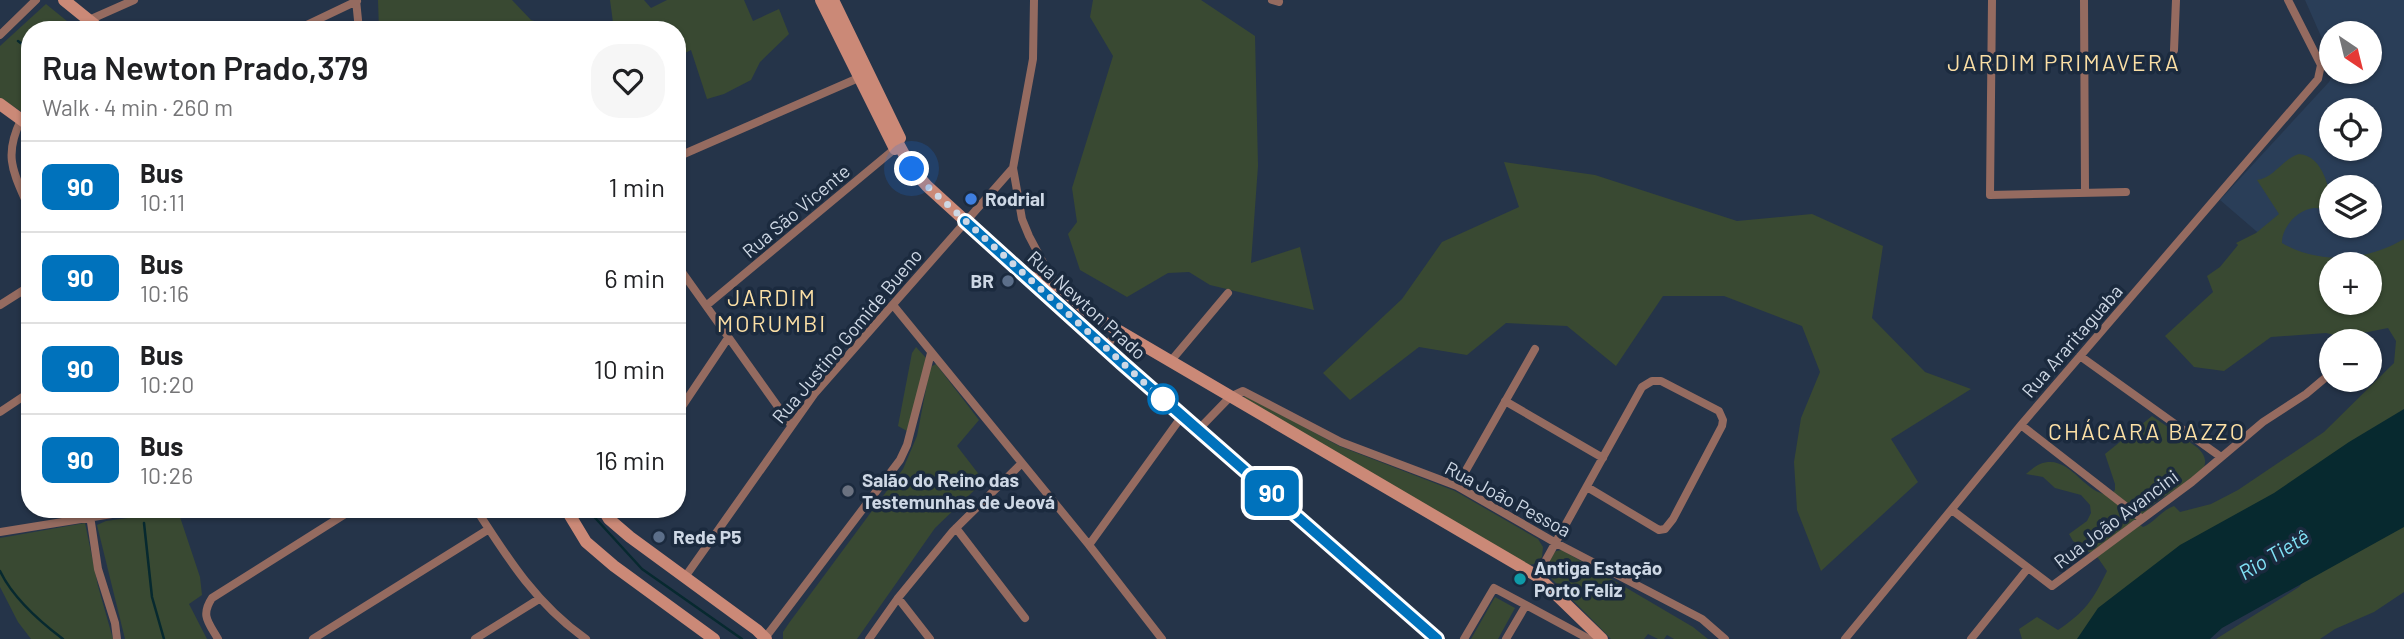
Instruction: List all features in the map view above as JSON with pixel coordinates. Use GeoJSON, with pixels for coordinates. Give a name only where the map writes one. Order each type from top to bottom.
{"type":"FeatureCollection","features":[{"type":"Feature","properties":{"kind":"street"},"geometry":{"type":"LineString","coordinates":[[0,35],[36,0]]}},
{"type":"Feature","properties":{"kind":"street"},"geometry":{"type":"LineString","coordinates":[[64,0],[89,20],[134,0]]}},
{"type":"Feature","properties":{"kind":"street"},"geometry":{"type":"LineString","coordinates":[[821,0],[864,76]]}},
{"type":"Feature","properties":{"kind":"street"},"geometry":{"type":"LineString","coordinates":[[833,0],[864,76]]}},
{"type":"Feature","properties":{"kind":"street"},"geometry":{"type":"LineString","coordinates":[[1034,0],[1033,59],[1013,168],[1020,211],[1029,236],[1048,272],[1061,287],[1086,310],[1118,331],[1538,576],[1602,639]]}},
{"type":"Feature","properties":{"kind":"street"},"geometry":{"type":"LineString","coordinates":[[1992,0],[1990,195],[2126,192]]}},
{"type":"Feature","properties":{"kind":"street"},"geometry":{"type":"LineString","coordinates":[[2084,0],[2085,192]]}},
{"type":"Feature","properties":{"kind":"street"},"geometry":{"type":"LineString","coordinates":[[2174,50],[2176,0]]}},
{"type":"Feature","properties":{"kind":"street","name":"Rua Araritaguaba"},"geometry":{"type":"LineString","coordinates":[[1845,639],[2021,425],[2318,79],[2321,65],[2288,0]]}},
{"type":"Feature","properties":{"kind":"street"},"geometry":{"type":"LineString","coordinates":[[315,21],[356,1],[358,21]]}},
{"type":"Feature","properties":{"kind":"street"},"geometry":{"type":"LineString","coordinates":[[686,153],[864,76]]}},
{"type":"Feature","properties":{"kind":"street","name":"Rua Newton Prado"},"geometry":{"type":"LineString","coordinates":[[864,76],[912,169],[1105,348],[1437,639]]}},
{"type":"Feature","properties":{"kind":"street"},"geometry":{"type":"LineString","coordinates":[[0,104],[21,120]]}},
{"type":"Feature","properties":{"kind":"street"},"geometry":{"type":"LineString","coordinates":[[21,127],[14,135],[10,153],[21,189]]}},
{"type":"Feature","properties":{"kind":"street","name":"Rua São Vicente"},"geometry":{"type":"LineString","coordinates":[[707,305],[898,144]]}},
{"type":"Feature","properties":{"kind":"street","name":"Rua Justino Gomide Bueno"},"geometry":{"type":"LineString","coordinates":[[685,578],[816,393],[1013,168]]}},
{"type":"Feature","properties":{"kind":"street"},"geometry":{"type":"LineString","coordinates":[[1026,276],[1061,287]]}},
{"type":"Feature","properties":{"kind":"street"},"geometry":{"type":"LineString","coordinates":[[686,277],[791,425]]}},
{"type":"Feature","properties":{"kind":"street"},"geometry":{"type":"LineString","coordinates":[[0,305],[21,291]]}},
{"type":"Feature","properties":{"kind":"street"},"geometry":{"type":"LineString","coordinates":[[1170,362],[1228,293]]}},
{"type":"Feature","properties":{"kind":"street"},"geometry":{"type":"LineString","coordinates":[[893,305],[1163,639]]}},
{"type":"Feature","properties":{"kind":"street"},"geometry":{"type":"LineString","coordinates":[[1105,348],[1118,331]]}},
{"type":"Feature","properties":{"kind":"street"},"geometry":{"type":"LineString","coordinates":[[686,401],[728,338]]}},
{"type":"Feature","properties":{"kind":"street"},"geometry":{"type":"LineString","coordinates":[[1457,486],[1535,349]]}},
{"type":"Feature","properties":{"kind":"street"},"geometry":{"type":"LineString","coordinates":[[615,518],[685,578],[766,638],[900,460],[907,445],[931,353]]}},
{"type":"Feature","properties":{"kind":"street"},"geometry":{"type":"LineString","coordinates":[[2080,356],[2221,457]]}},
{"type":"Feature","properties":{"kind":"street"},"geometry":{"type":"LineString","coordinates":[[1538,576],[1642,387],[1652,381],[1661,381],[1719,411],[1723,426],[1665,529],[1659,530],[1587,487]]}},
{"type":"Feature","properties":{"kind":"street","name":"Rua João Avancini"},"geometry":{"type":"LineString","coordinates":[[2028,568],[2052,586],[2192,482],[2263,422],[2319,383]]}},
{"type":"Feature","properties":{"kind":"street","name":"Rua João Pessoa"},"geometry":{"type":"LineString","coordinates":[[1230,397],[1243,391],[1341,442],[1457,486],[1702,619],[1725,639]]}},
{"type":"Feature","properties":{"kind":"street"},"geometry":{"type":"LineString","coordinates":[[1198,430],[1230,397]]}},
{"type":"Feature","properties":{"kind":"street"},"geometry":{"type":"LineString","coordinates":[[0,412],[21,398]]}},
{"type":"Feature","properties":{"kind":"street"},"geometry":{"type":"LineString","coordinates":[[1505,401],[1603,458]]}},
{"type":"Feature","properties":{"kind":"street"},"geometry":{"type":"LineString","coordinates":[[1089,545],[1182,416]]}},
{"type":"Feature","properties":{"kind":"street"},"geometry":{"type":"LineString","coordinates":[[2021,425],[2142,519]]}},
{"type":"Feature","properties":{"kind":"street"},"geometry":{"type":"LineString","coordinates":[[869,639],[898,598],[956,528],[1021,464]]}},
{"type":"Feature","properties":{"kind":"street"},"geometry":{"type":"LineString","coordinates":[[1952,510],[2028,568],[1970,639]]}},
{"type":"Feature","properties":{"kind":"street"},"geometry":{"type":"LineString","coordinates":[[0,532],[70,518]]}},
{"type":"Feature","properties":{"kind":"street"},"geometry":{"type":"LineString","coordinates":[[91,518],[98,569],[113,614],[117,639]]}},
{"type":"Feature","properties":{"kind":"street"},"geometry":{"type":"LineString","coordinates":[[218,639],[206,618],[205,608],[212,598],[339,518]]}},
{"type":"Feature","properties":{"kind":"street"},"geometry":{"type":"LineString","coordinates":[[482,518],[539,599],[586,639]]}},
{"type":"Feature","properties":{"kind":"street"},"geometry":{"type":"LineString","coordinates":[[571,518],[586,542],[614,566],[714,639]]}},
{"type":"Feature","properties":{"kind":"street"},"geometry":{"type":"LineString","coordinates":[[956,528],[1025,618]]}},
{"type":"Feature","properties":{"kind":"street"},"geometry":{"type":"LineString","coordinates":[[313,639],[489,529]]}},
{"type":"Feature","properties":{"kind":"street"},"geometry":{"type":"LineString","coordinates":[[1464,639],[1494,588],[1589,639]]}},
{"type":"Feature","properties":{"kind":"street"},"geometry":{"type":"LineString","coordinates":[[898,598],[930,639]]}},
{"type":"Feature","properties":{"kind":"street"},"geometry":{"type":"LineString","coordinates":[[475,639],[539,599]]}},
{"type":"Feature","properties":{"kind":"street"},"geometry":{"type":"LineString","coordinates":[[1506,639],[1526,605]]}},
{"type":"Feature","properties":{"kind":"shaded area"},"geometry":{"type":"Polygon","coordinates":[[[378,0],[512,0],[534,21],[379,21],[378,0]]]}},
{"type":"Feature","properties":{"kind":"shaded area"},"geometry":{"type":"Polygon","coordinates":[[[610,0],[644,0],[651,8],[667,0],[744,0],[753,21],[779,9],[789,34],[760,62],[751,80],[724,94],[707,99],[691,50],[686,52],[686,21],[613,21],[610,0]]]}},
{"type":"Feature","properties":{"kind":"shaded area"},"geometry":{"type":"Polygon","coordinates":[[[1093,0],[1201,0],[1255,36],[1258,166],[1251,263],[1300,247],[1314,310],[1210,285],[1189,272],[1168,273],[1127,297],[1080,270],[1068,234],[1077,222],[1072,188],[1113,56],[1090,17],[1093,0]]]}},
{"type":"Feature","properties":{"kind":"shaded area"},"geometry":{"type":"Polygon","coordinates":[[[2305,0],[2404,0],[2404,252],[2382,255],[2382,252],[2319,252],[2319,264],[2298,267],[2220,200],[2327,84],[2382,84],[2382,21],[2319,21],[2319,32],[2305,0]]]}},
{"type":"Feature","properties":{"kind":"shaded area"},"geometry":{"type":"Polygon","coordinates":[[[46,4],[67,21],[27,21],[46,4]]]}},
{"type":"Feature","properties":{"kind":"shaded area"},"geometry":{"type":"Polygon","coordinates":[[[21,27],[21,111],[0,98],[0,46],[21,27]]]}},
{"type":"Feature","properties":{"kind":"shaded area"},"geometry":{"type":"Polygon","coordinates":[[[2299,154],[2308,156],[2315,161],[2324,175],[2319,175],[2319,209],[2302,212],[2287,226],[2282,237],[2282,243],[2319,256],[2319,315],[2382,315],[2382,252],[2374,252],[2404,239],[2404,430],[2108,639],[2022,639],[2019,629],[2037,617],[2058,630],[2075,617],[2092,598],[2107,571],[2098,558],[2073,541],[2069,534],[2087,521],[2091,513],[2090,505],[2081,495],[2055,488],[2043,477],[2026,474],[2034,467],[2051,462],[2061,464],[2093,489],[2111,494],[2115,490],[2115,484],[2105,454],[2152,416],[2198,448],[2205,459],[2203,469],[2195,478],[2155,503],[2145,513],[2140,525],[2143,527],[2174,506],[2180,512],[2211,504],[2238,490],[2324,432],[2365,392],[2382,392],[2382,375],[2394,363],[2396,341],[2388,328],[2319,329],[2319,334],[2271,337],[2224,371],[2194,367],[2165,336],[2213,292],[2207,276],[2220,267],[2238,245],[2236,243],[2256,233],[2279,214],[2257,180],[2268,176],[2299,154]]]}},
{"type":"Feature","properties":{"kind":"shaded area"},"geometry":{"type":"Polygon","coordinates":[[[1504,162],[1595,175],[1737,221],[1812,214],[1883,246],[1872,318],[1925,372],[1971,389],[1891,439],[1918,482],[1821,571],[1797,510],[1794,462],[1801,418],[1820,372],[1802,326],[1724,296],[1663,296],[1616,366],[1567,326],[1506,323],[1467,355],[1419,347],[1350,400],[1323,373],[1402,299],[1442,242],[1519,207],[1504,162]]]}},
{"type":"Feature","properties":{"kind":"shaded area"},"geometry":{"type":"Polygon","coordinates":[[[916,347],[927,359],[907,431],[898,426],[912,353],[916,347]]]}},
{"type":"Feature","properties":{"kind":"shaded area"},"geometry":{"type":"Polygon","coordinates":[[[936,364],[979,420],[957,446],[984,481],[935,528],[857,639],[783,639],[783,632],[789,623],[903,469],[917,436],[929,373],[936,364]]]}},
{"type":"Feature","properties":{"kind":"shaded area"},"geometry":{"type":"Polygon","coordinates":[[[1247,396],[1339,446],[1455,491],[1538,539],[1543,547],[1542,557],[1529,565],[1242,397],[1247,396]]]}},
{"type":"Feature","properties":{"kind":"shaded area"},"geometry":{"type":"Polygon","coordinates":[[[128,518],[180,518],[200,577],[202,595],[189,604],[207,639],[125,639],[97,525],[128,518]]]}},
{"type":"Feature","properties":{"kind":"shaded area"},"geometry":{"type":"Polygon","coordinates":[[[85,523],[98,586],[113,639],[31,639],[18,622],[0,587],[0,538],[85,523]]]}},
{"type":"Feature","properties":{"kind":"shaded area"},"geometry":{"type":"Polygon","coordinates":[[[2404,525],[2404,592],[2374,612],[2335,629],[2320,639],[2216,639],[2299,587],[2306,578],[2404,525]]]}},
{"type":"Feature","properties":{"kind":"shaded area"},"geometry":{"type":"Polygon","coordinates":[[[1562,550],[1693,627],[1708,639],[1674,639],[1667,635],[1664,639],[1658,639],[1648,634],[1644,639],[1611,639],[1550,577],[1550,559],[1556,551],[1562,550]]]}},
{"type":"Feature","properties":{"kind":"shaded area"},"geometry":{"type":"Polygon","coordinates":[[[1495,597],[1515,608],[1498,639],[1471,639],[1495,597]]]}},
{"type":"Feature","properties":{"kind":"water","name":"Rio Tietê"},"geometry":{"type":"Polygon","coordinates":[[[2404,409],[2404,527],[2222,628],[2210,639],[2077,639],[2098,608],[2180,545],[2274,493],[2349,442],[2404,409]]]}},
{"type":"Feature","properties":{"kind":"waterway"},"geometry":{"type":"LineString","coordinates":[[595,518],[642,569],[742,639]]}},
{"type":"Feature","properties":{"kind":"waterway"},"geometry":{"type":"LineString","coordinates":[[144,523],[152,597],[164,639]]}},
{"type":"Feature","properties":{"kind":"waterway"},"geometry":{"type":"LineString","coordinates":[[0,571],[27,608],[63,639]]}},
{"type":"Feature","properties":{"kind":"bus line","name":"90"},"geometry":{"type":"LineString","coordinates":[[965,221],[1122,363],[1437,639]]}},
{"type":"Feature","properties":{"kind":"place","name":"Rodrial"},"geometry":{"type":"Point","coordinates":[971,199]}},
{"type":"Feature","properties":{"kind":"place","name":"BR"},"geometry":{"type":"Point","coordinates":[1008,281]}},
{"type":"Feature","properties":{"kind":"place","name":"Salão do Reino das Testemunhas de Jeová"},"geometry":{"type":"Point","coordinates":[848,491]}},
{"type":"Feature","properties":{"kind":"place","name":"Rede P5"},"geometry":{"type":"Point","coordinates":[659,537]}},
{"type":"Feature","properties":{"kind":"place","name":"Antiga Estação Porto Feliz"},"geometry":{"type":"Point","coordinates":[1520,579]}},
{"type":"Feature","properties":{"kind":"district","name":"JARDIM PRIMAVERA"},"geometry":{"type":"Point","coordinates":[2064,63]}},
{"type":"Feature","properties":{"kind":"district","name":"JARDIM MORUMBI"},"geometry":{"type":"Point","coordinates":[772,311]}},
{"type":"Feature","properties":{"kind":"district","name":"CHÁCARA BAZZO"},"geometry":{"type":"Point","coordinates":[2147,432]}},
{"type":"Feature","properties":{"kind":"route"},"geometry":{"type":"LineString","coordinates":[[912,169],[927,186],[1169,405],[1163,399]]}}]}
